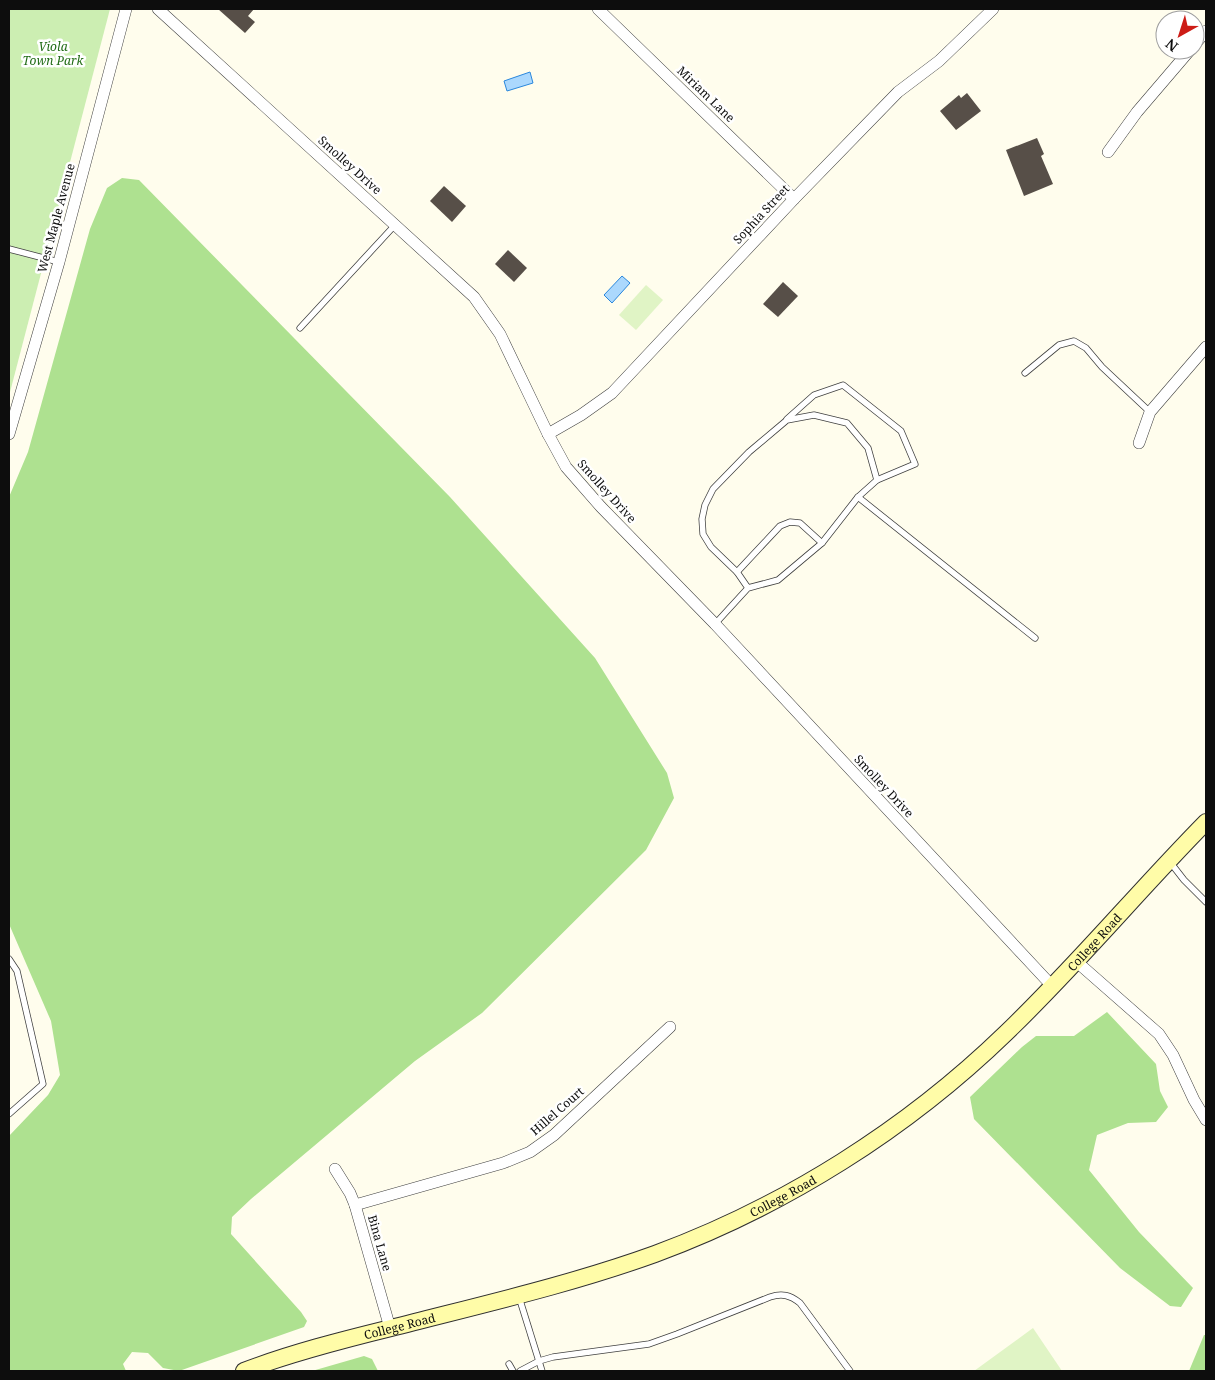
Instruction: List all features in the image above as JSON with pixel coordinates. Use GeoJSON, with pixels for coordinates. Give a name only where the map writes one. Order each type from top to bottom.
{"type":"FeatureCollection","features":[{"type":"Feature","properties":{"kind":"street","name":"West Maple Avenue"},"geometry":{"type":"LineString","coordinates":[[9,434],[59,262],[126,9]]}},
{"type":"Feature","properties":{"kind":"street","name":"Smolley Drive"},"geometry":{"type":"LineString","coordinates":[[158,9],[474,297],[500,334],[566,467],[601,507],[715,624],[1052,987]]}},
{"type":"Feature","properties":{"kind":"street","name":"Miriam Lane"},"geometry":{"type":"LineString","coordinates":[[598,9],[794,199]]}},
{"type":"Feature","properties":{"kind":"street","name":"Sophia Street"},"geometry":{"type":"LineString","coordinates":[[548,434],[612,393],[794,199],[898,92],[938,61],[994,9]]}},
{"type":"Feature","properties":{"kind":"street"},"geometry":{"type":"LineString","coordinates":[[1108,152],[1136,112],[1181,60]]}},
{"type":"Feature","properties":{"kind":"street"},"geometry":{"type":"LineString","coordinates":[[1140,443],[1150,412],[1206,347]]}},
{"type":"Feature","properties":{"kind":"street","name":"College Road"},"geometry":{"type":"LineString","coordinates":[[244,1371],[308,1350],[593,1274],[657,1253],[723,1226],[808,1182],[889,1131],[947,1086],[1006,1034],[1076,962],[1168,860],[1206,822]]}},
{"type":"Feature","properties":{"kind":"street"},"geometry":{"type":"LineString","coordinates":[[1076,962],[1159,1034],[1173,1055],[1194,1100],[1206,1120]]}},
{"type":"Feature","properties":{"kind":"street","name":"Hillel Court"},"geometry":{"type":"LineString","coordinates":[[354,1205],[503,1163],[530,1152],[554,1135],[670,1027]]}},
{"type":"Feature","properties":{"kind":"street","name":"Bina Lane"},"geometry":{"type":"LineString","coordinates":[[335,1169],[350,1193],[390,1328]]}},
{"type":"Feature","properties":{"kind":"lane"},"geometry":{"type":"LineString","coordinates":[[300,328],[395,225]]}},
{"type":"Feature","properties":{"kind":"lane"},"geometry":{"type":"LineString","coordinates":[[9,249],[59,262]]}},
{"type":"Feature","properties":{"kind":"lane"},"geometry":{"type":"LineString","coordinates":[[1025,373],[1060,345],[1074,341],[1080,343],[1150,412]]}},
{"type":"Feature","properties":{"kind":"lane"},"geometry":{"type":"LineString","coordinates":[[715,624],[748,588],[778,580],[822,542],[858,497],[877,480],[915,464],[902,431],[843,386],[814,395],[749,452],[713,490],[702,519],[704,534],[711,548],[737,572],[748,588]]}},
{"type":"Feature","properties":{"kind":"lane"},"geometry":{"type":"LineString","coordinates":[[787,420],[814,414],[847,423],[868,448],[877,480]]}},
{"type":"Feature","properties":{"kind":"lane"},"geometry":{"type":"LineString","coordinates":[[858,497],[1035,638]]}},
{"type":"Feature","properties":{"kind":"lane"},"geometry":{"type":"LineString","coordinates":[[737,572],[780,526],[790,522],[800,523],[822,542]]}},
{"type":"Feature","properties":{"kind":"lane"},"geometry":{"type":"LineString","coordinates":[[1168,860],[1184,880],[1206,902]]}},
{"type":"Feature","properties":{"kind":"lane"},"geometry":{"type":"LineString","coordinates":[[9,959],[17,971],[43,1084],[9,1114]]}},
{"type":"Feature","properties":{"kind":"lane"},"geometry":{"type":"LineString","coordinates":[[519,1295],[542,1371]]}},
{"type":"Feature","properties":{"kind":"lane"},"geometry":{"type":"LineString","coordinates":[[520,1371],[539,1361],[553,1357],[649,1344],[770,1297],[785,1295],[800,1303],[850,1371]]}},
{"type":"Feature","properties":{"kind":"lane"},"geometry":{"type":"LineString","coordinates":[[509,1364],[513,1371]]}},
{"type":"Feature","properties":{"kind":"green space","name":"Viola Town Park"},"geometry":{"type":"Polygon","coordinates":[[[9,9],[110,9],[9,396],[9,9]]]}},
{"type":"Feature","properties":{"kind":"green space"},"geometry":{"type":"Polygon","coordinates":[[[122,178],[139,180],[450,497],[595,658],[667,773],[674,798],[646,850],[482,1013],[415,1061],[232,1217],[231,1234],[301,1312],[307,1321],[304,1327],[179,1371],[163,1368],[148,1353],[132,1352],[123,1364],[126,1371],[9,1371],[9,1136],[48,1095],[60,1075],[51,1021],[9,924],[9,497],[28,452],[90,229],[107,188],[122,178]]]}},
{"type":"Feature","properties":{"kind":"green space"},"geometry":{"type":"Polygon","coordinates":[[[646,285],[663,300],[636,330],[619,315],[646,285]]]}},
{"type":"Feature","properties":{"kind":"green space"},"geometry":{"type":"Polygon","coordinates":[[[1107,1012],[1156,1064],[1160,1091],[1168,1107],[1156,1122],[1128,1123],[1097,1135],[1089,1170],[1139,1232],[1193,1288],[1181,1307],[1170,1306],[1120,1268],[974,1119],[970,1097],[1022,1047],[1036,1036],[1074,1036],[1107,1012]]]}},
{"type":"Feature","properties":{"kind":"green space"},"geometry":{"type":"Polygon","coordinates":[[[1033,1328],[1062,1371],[974,1371],[1033,1328]]]}},
{"type":"Feature","properties":{"kind":"green space"},"geometry":{"type":"Polygon","coordinates":[[[1204,1335],[1206,1335],[1206,1371],[1189,1371],[1204,1335]]]}},
{"type":"Feature","properties":{"kind":"green space"},"geometry":{"type":"Polygon","coordinates":[[[364,1356],[372,1359],[378,1371],[312,1371],[364,1356]]]}},
{"type":"Feature","properties":{"kind":"water"},"geometry":{"type":"Polygon","coordinates":[[[530,72],[533,83],[507,91],[504,81],[530,72]]]}},
{"type":"Feature","properties":{"kind":"water"},"geometry":{"type":"Polygon","coordinates":[[[622,276],[630,283],[612,303],[604,295],[622,276]]]}},
{"type":"Feature","properties":{"kind":"building"},"geometry":{"type":"Polygon","coordinates":[[[218,9],[254,9],[248,16],[255,22],[245,33],[218,9]]]}},
{"type":"Feature","properties":{"kind":"building"},"geometry":{"type":"Polygon","coordinates":[[[967,93],[981,111],[956,130],[940,111],[959,95],[961,98],[967,93]]]}},
{"type":"Feature","properties":{"kind":"building"},"geometry":{"type":"Polygon","coordinates":[[[1037,138],[1044,154],[1041,156],[1053,184],[1024,196],[1006,150],[1037,138]]]}},
{"type":"Feature","properties":{"kind":"building"},"geometry":{"type":"Polygon","coordinates":[[[444,186],[466,206],[452,222],[430,201],[444,186]]]}},
{"type":"Feature","properties":{"kind":"building"},"geometry":{"type":"Polygon","coordinates":[[[508,250],[527,268],[514,282],[495,264],[508,250]]]}},
{"type":"Feature","properties":{"kind":"building"},"geometry":{"type":"Polygon","coordinates":[[[783,282],[798,296],[778,317],[763,304],[783,282]]]}}]}
